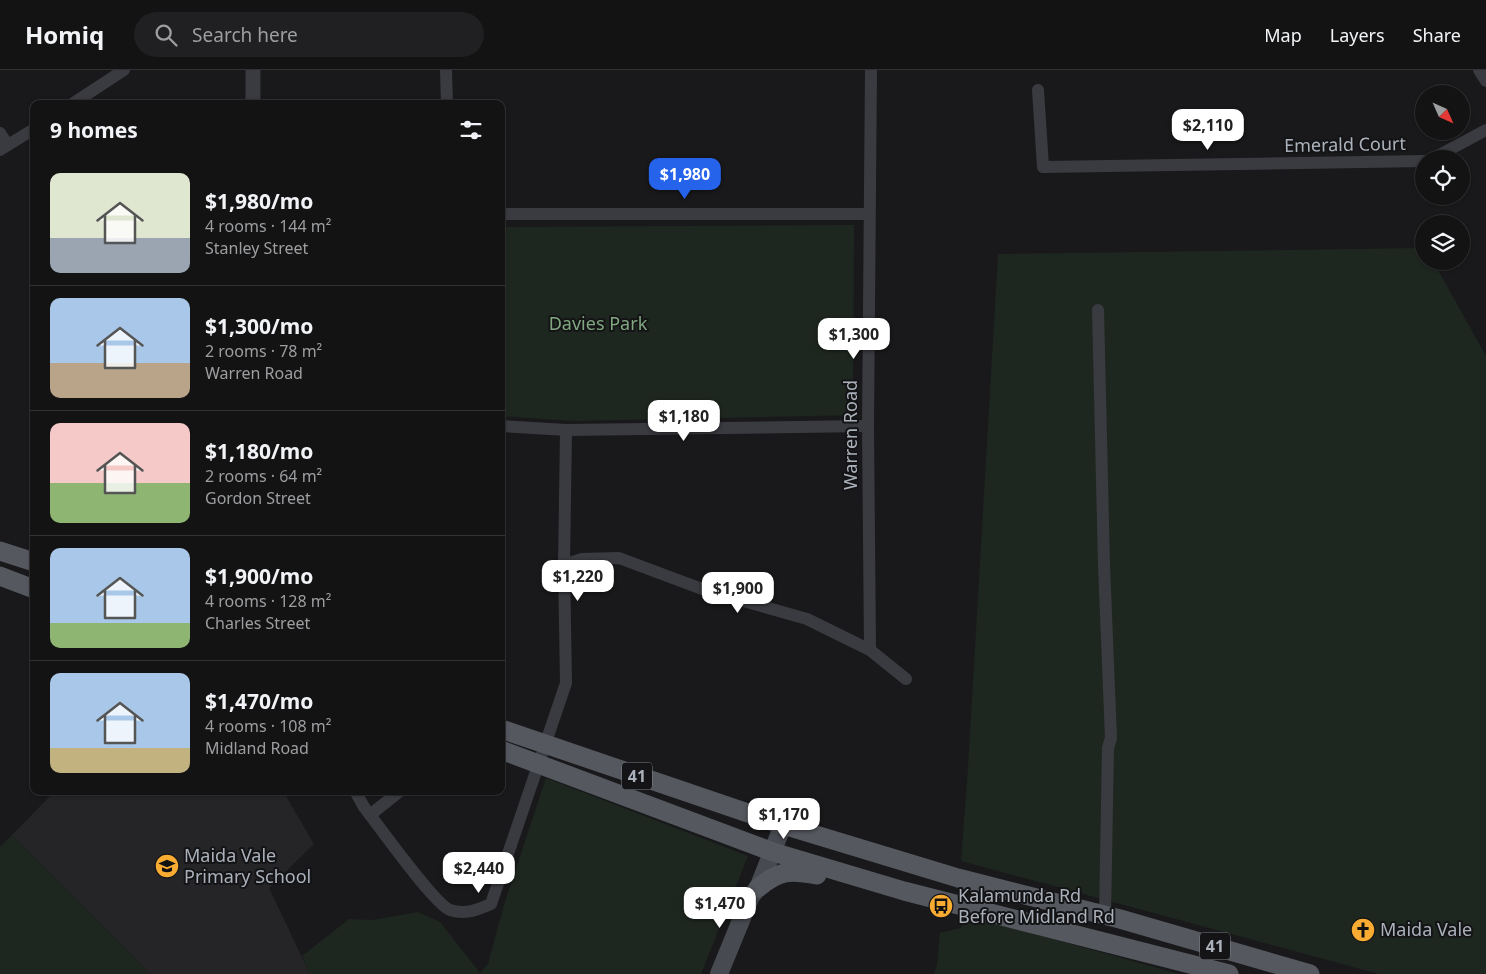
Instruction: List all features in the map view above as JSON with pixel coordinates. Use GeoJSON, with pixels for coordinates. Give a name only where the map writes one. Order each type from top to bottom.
{"type":"FeatureCollection","features":[{"type":"Feature","properties":{"kind":"main road"},"geometry":{"type":"LineString","coordinates":[[0,550],[30,561]]}},
{"type":"Feature","properties":{"kind":"main road"},"geometry":{"type":"LineString","coordinates":[[0,576],[30,587]]}},
{"type":"Feature","properties":{"kind":"main road","name":"41"},"geometry":{"type":"LineString","coordinates":[[505,730],[778,823],[958,878],[1105,915],[1310,974]]}},
{"type":"Feature","properties":{"kind":"main road","name":"41"},"geometry":{"type":"LineString","coordinates":[[505,752],[769,850],[904,892],[1229,974]]}},
{"type":"Feature","properties":{"kind":"main road"},"geometry":{"type":"LineString","coordinates":[[755,892],[752,884],[769,850],[778,823]]}},
{"type":"Feature","properties":{"kind":"main road"},"geometry":{"type":"LineString","coordinates":[[719,974],[755,892],[769,878],[796,871],[904,892]]}},
{"type":"Feature","properties":{"kind":"street"},"geometry":{"type":"LineString","coordinates":[[78,100],[124,70]]}},
{"type":"Feature","properties":{"kind":"street"},"geometry":{"type":"LineString","coordinates":[[253,70],[253,100]]}},
{"type":"Feature","properties":{"kind":"street"},"geometry":{"type":"LineString","coordinates":[[446,70],[447,100]]}},
{"type":"Feature","properties":{"kind":"street","name":"Warren Road"},"geometry":{"type":"LineString","coordinates":[[870,650],[868,426],[871,70]]}},
{"type":"Feature","properties":{"kind":"street"},"geometry":{"type":"LineString","coordinates":[[1479,70],[1486,81]]}},
{"type":"Feature","properties":{"kind":"street","name":"Emerald Court"},"geometry":{"type":"LineString","coordinates":[[1038,90],[1043,167],[1415,161]]}},
{"type":"Feature","properties":{"kind":"street","name":"Emerald Court"},"geometry":{"type":"LineString","coordinates":[[1449,150],[1486,130]]}},
{"type":"Feature","properties":{"kind":"street"},"geometry":{"type":"LineString","coordinates":[[0,133],[4,148],[30,132]]}},
{"type":"Feature","properties":{"kind":"street"},"geometry":{"type":"LineString","coordinates":[[505,214],[869,214]]}},
{"type":"Feature","properties":{"kind":"street"},"geometry":{"type":"LineString","coordinates":[[1098,310],[1104,565],[1111,738],[1108,748],[1105,915]]}},
{"type":"Feature","properties":{"kind":"street"},"geometry":{"type":"LineString","coordinates":[[505,426],[566,430],[868,426]]}},
{"type":"Feature","properties":{"kind":"street"},"geometry":{"type":"LineString","coordinates":[[358,795],[433,896],[448,909],[461,913],[476,911],[491,904],[566,683],[564,565],[566,430]]}},
{"type":"Feature","properties":{"kind":"street"},"geometry":{"type":"LineString","coordinates":[[564,565],[582,559],[619,558],[702,589],[807,619],[870,650],[906,679]]}},
{"type":"Feature","properties":{"kind":"street"},"geometry":{"type":"LineString","coordinates":[[370,814],[395,795]]}},
{"type":"Feature","properties":{"kind":"shaded area","name":"Maida Vale Primary School"},"geometry":{"type":"Polygon","coordinates":[[[51,795],[285,795],[314,844],[269,888],[310,974],[150,974],[12,835],[51,795]]]}},
{"type":"Feature","properties":{"kind":"green space","name":"Davies Park"},"geometry":{"type":"Polygon","coordinates":[[[854,225],[853,415],[572,421],[505,416],[505,227],[854,225]]]}},
{"type":"Feature","properties":{"kind":"green space"},"geometry":{"type":"Polygon","coordinates":[[[1415,248],[1415,270],[1438,270],[1486,356],[1486,974],[1379,974],[961,861],[998,254],[1415,248]]]}},
{"type":"Feature","properties":{"kind":"green space"},"geometry":{"type":"Polygon","coordinates":[[[546,778],[748,856],[701,974],[310,974],[302,956],[349,919],[372,920],[418,912],[440,922],[480,973],[488,964],[504,905],[546,778]]]}},
{"type":"Feature","properties":{"kind":"green space"},"geometry":{"type":"Polygon","coordinates":[[[12,835],[150,974],[0,974],[0,847],[12,835]]]}},
{"type":"Feature","properties":{"kind":"green space"},"geometry":{"type":"Polygon","coordinates":[[[966,915],[1179,974],[934,974],[937,965],[940,933],[961,928],[966,915]]]}},
{"type":"Feature","properties":{"kind":"place","name":"Maida Vale Primary School"},"geometry":{"type":"Point","coordinates":[167,866]}},
{"type":"Feature","properties":{"kind":"place","name":"Kalamunda Rd Before Midland Rd"},"geometry":{"type":"Point","coordinates":[941,906]}},
{"type":"Feature","properties":{"kind":"place","name":"Maida Vale"},"geometry":{"type":"Point","coordinates":[1363,930]}}]}
